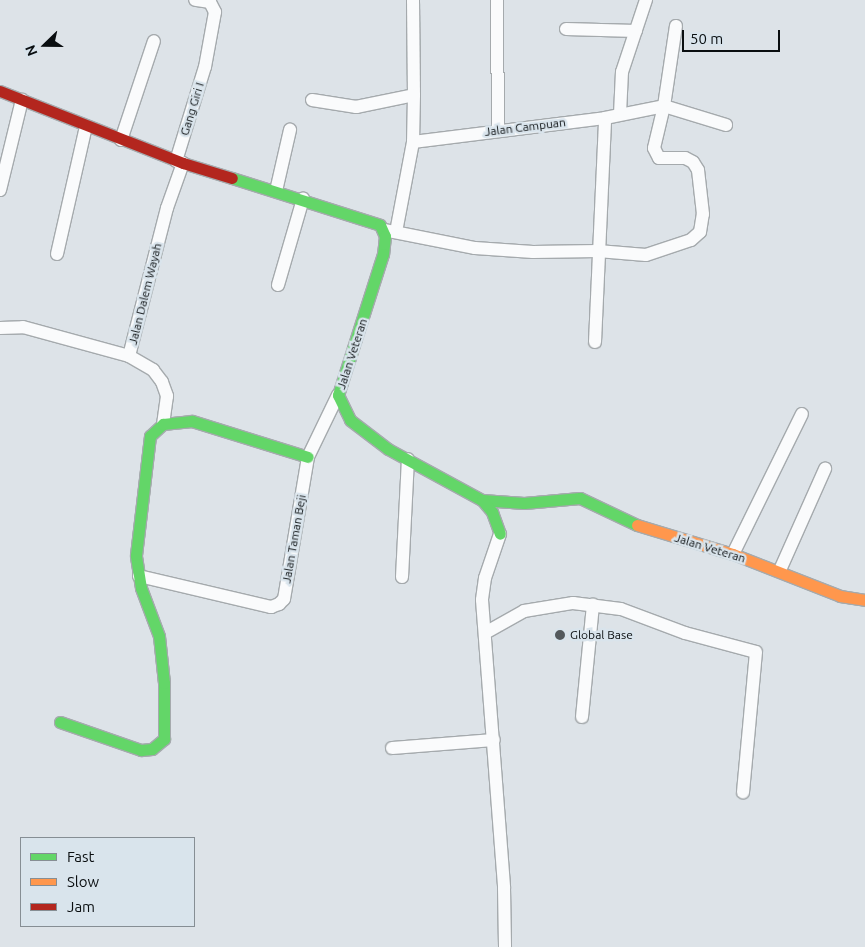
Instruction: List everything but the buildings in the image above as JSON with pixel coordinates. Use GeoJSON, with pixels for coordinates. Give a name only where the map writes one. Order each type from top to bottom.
{"type":"FeatureCollection","features":[{"type":"Feature","properties":{"kind":"street","name":"Gang Giri I"},"geometry":{"type":"LineString","coordinates":[[179,158],[205,67],[215,12],[210,2],[195,0]]}},
{"type":"Feature","properties":{"kind":"street"},"geometry":{"type":"LineString","coordinates":[[390,231],[412,142],[414,95],[413,0]]}},
{"type":"Feature","properties":{"kind":"street"},"geometry":{"type":"LineString","coordinates":[[497,0],[498,131]]}},
{"type":"Feature","properties":{"kind":"street"},"geometry":{"type":"LineString","coordinates":[[620,114],[622,72],[646,0]]}},
{"type":"Feature","properties":{"kind":"street"},"geometry":{"type":"LineString","coordinates":[[0,91],[122,140],[376,223],[390,231],[475,248],[533,252],[598,251],[646,254],[691,240],[700,232],[702,198],[698,170],[694,162],[685,158],[659,158],[654,148],[664,106],[676,26]]}},
{"type":"Feature","properties":{"kind":"street"},"geometry":{"type":"LineString","coordinates":[[566,29],[636,31]]}},
{"type":"Feature","properties":{"kind":"street"},"geometry":{"type":"LineString","coordinates":[[122,140],[154,41]]}},
{"type":"Feature","properties":{"kind":"street"},"geometry":{"type":"LineString","coordinates":[[312,100],[356,107],[414,95]]}},
{"type":"Feature","properties":{"kind":"street"},"geometry":{"type":"LineString","coordinates":[[0,190],[22,100]]}},
{"type":"Feature","properties":{"kind":"street","name":"Jalan Campuan"},"geometry":{"type":"LineString","coordinates":[[412,142],[605,118],[664,106],[726,125]]}},
{"type":"Feature","properties":{"kind":"street"},"geometry":{"type":"LineString","coordinates":[[595,342],[605,118]]}},
{"type":"Feature","properties":{"kind":"street"},"geometry":{"type":"LineString","coordinates":[[57,254],[86,126]]}},
{"type":"Feature","properties":{"kind":"street"},"geometry":{"type":"LineString","coordinates":[[276,191],[290,130]]}},
{"type":"Feature","properties":{"kind":"street","name":"Jalan Dalem Wayah"},"geometry":{"type":"LineString","coordinates":[[0,328],[23,327],[129,356],[179,158]]}},
{"type":"Feature","properties":{"kind":"street"},"geometry":{"type":"LineString","coordinates":[[278,285],[303,199]]}},
{"type":"Feature","properties":{"kind":"street","name":"Jalan Veteran"},"geometry":{"type":"LineString","coordinates":[[390,231],[385,241],[377,278],[338,395],[350,420],[388,449],[482,500],[524,503],[580,498],[641,527],[780,570],[840,596],[865,600]]}},
{"type":"Feature","properties":{"kind":"street"},"geometry":{"type":"LineString","coordinates":[[129,356],[153,370],[162,382],[167,396],[163,424]]}},
{"type":"Feature","properties":{"kind":"street","name":"Jalan Taman Beji"},"geometry":{"type":"LineString","coordinates":[[139,576],[271,607],[280,604],[284,599],[308,457],[338,395]]}},
{"type":"Feature","properties":{"kind":"street"},"geometry":{"type":"LineString","coordinates":[[733,554],[802,414]]}},
{"type":"Feature","properties":{"kind":"street"},"geometry":{"type":"LineString","coordinates":[[60,722],[141,750],[152,749],[164,739],[164,683],[159,636],[139,576],[136,555],[143,514],[145,463],[150,436],[163,424],[178,420],[192,421],[308,457]]}},
{"type":"Feature","properties":{"kind":"street"},"geometry":{"type":"LineString","coordinates":[[402,577],[408,459]]}},
{"type":"Feature","properties":{"kind":"street"},"geometry":{"type":"LineString","coordinates":[[780,570],[825,469]]}},
{"type":"Feature","properties":{"kind":"street"},"geometry":{"type":"LineString","coordinates":[[482,500],[496,519],[500,534]]}},
{"type":"Feature","properties":{"kind":"street"},"geometry":{"type":"LineString","coordinates":[[505,947],[504,888],[482,600],[485,578],[500,534],[524,503]]}},
{"type":"Feature","properties":{"kind":"street"},"geometry":{"type":"LineString","coordinates":[[485,634],[524,612],[573,603],[620,609],[685,633],[756,652],[743,792]]}},
{"type":"Feature","properties":{"kind":"street"},"geometry":{"type":"LineString","coordinates":[[582,716],[594,605]]}},
{"type":"Feature","properties":{"kind":"street"},"geometry":{"type":"LineString","coordinates":[[392,748],[494,740]]}},
{"type":"Feature","properties":{"kind":"traffic: fast"},"geometry":{"type":"LineString","coordinates":[[232,178],[380,225],[385,236],[383,254],[338,395],[350,420],[388,449],[482,500],[524,503],[580,498],[637,525]]}},
{"type":"Feature","properties":{"kind":"traffic: fast"},"geometry":{"type":"LineString","coordinates":[[60,722],[141,750],[152,749],[164,739],[164,683],[159,636],[141,588],[136,555],[150,436],[163,424],[192,421],[308,457]]}},
{"type":"Feature","properties":{"kind":"traffic: fast"},"geometry":{"type":"LineString","coordinates":[[482,500],[492,512],[500,534]]}},
{"type":"Feature","properties":{"kind":"traffic: slow"},"geometry":{"type":"LineString","coordinates":[[637,525],[733,554],[840,596],[865,600]]}},
{"type":"Feature","properties":{"kind":"traffic: jam"},"geometry":{"type":"LineString","coordinates":[[0,91],[183,163],[232,178]]}},
{"type":"Feature","properties":{"kind":"place","name":"Global Base"},"geometry":{"type":"Point","coordinates":[560,635]}}]}
